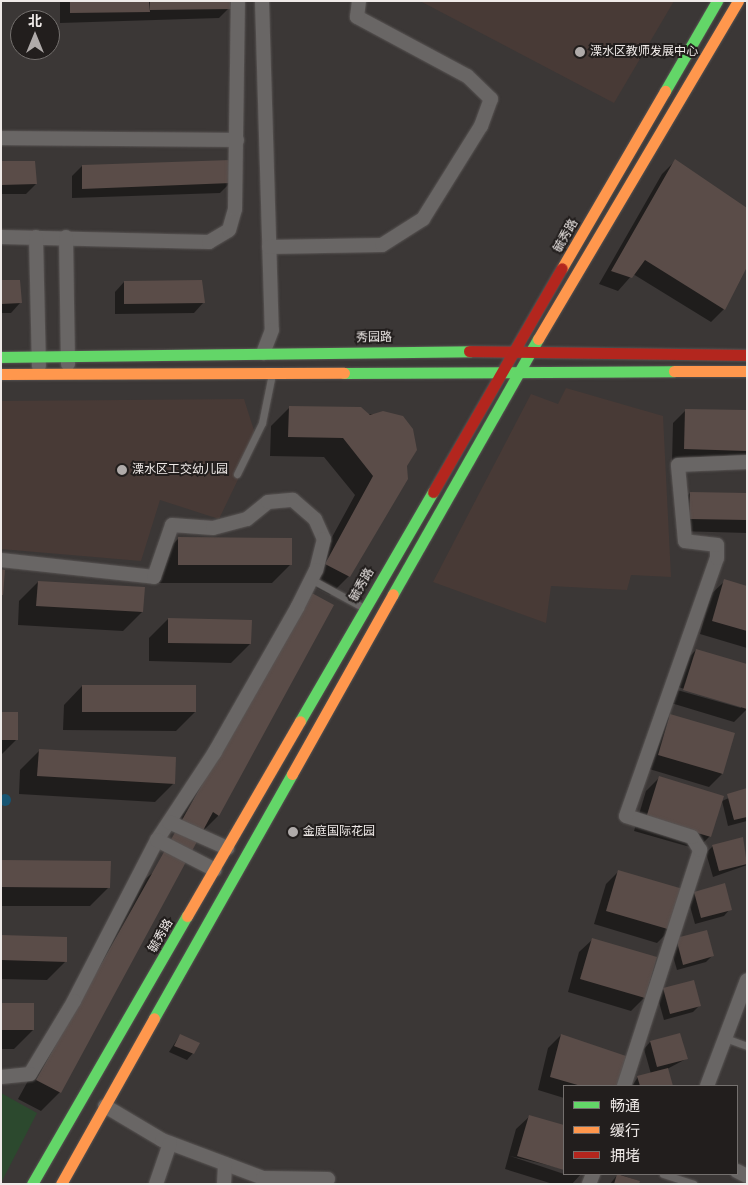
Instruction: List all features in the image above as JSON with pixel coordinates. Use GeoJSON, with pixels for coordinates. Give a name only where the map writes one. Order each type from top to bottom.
{"type":"FeatureCollection","features":[{"type":"Feature","properties":{"kind":"street"},"geometry":{"type":"LineString","coordinates":[[1,237],[66,237],[209,242],[229,230],[235,209],[238,1]]}},
{"type":"Feature","properties":{"kind":"street"},"geometry":{"type":"LineString","coordinates":[[262,1],[272,330],[263,354]]}},
{"type":"Feature","properties":{"kind":"street"},"geometry":{"type":"LineString","coordinates":[[269,247],[382,245],[423,219],[481,126],[492,99],[466,76],[357,18],[359,1]]}},
{"type":"Feature","properties":{"kind":"street","name":"毓秀路"},"geometry":{"type":"LineString","coordinates":[[32,1184],[718,1]]}},
{"type":"Feature","properties":{"kind":"street"},"geometry":{"type":"LineString","coordinates":[[61,1184],[519,370],[532,353],[738,1]]}},
{"type":"Feature","properties":{"kind":"street"},"geometry":{"type":"LineString","coordinates":[[1,138],[237,140]]}},
{"type":"Feature","properties":{"kind":"street"},"geometry":{"type":"LineString","coordinates":[[36,237],[39,374]]}},
{"type":"Feature","properties":{"kind":"street"},"geometry":{"type":"LineString","coordinates":[[66,237],[69,356],[67,374]]}},
{"type":"Feature","properties":{"kind":"street","name":"秀园路"},"geometry":{"type":"LineString","coordinates":[[1,357],[515,350],[532,353],[747,355]]}},
{"type":"Feature","properties":{"kind":"street"},"geometry":{"type":"LineString","coordinates":[[1,374],[500,374],[519,370],[747,371]]}},
{"type":"Feature","properties":{"kind":"street"},"geometry":{"type":"LineString","coordinates":[[624,1085],[700,850],[692,837],[626,816],[717,558],[717,545],[685,541],[678,465],[747,462]]}},
{"type":"Feature","properties":{"kind":"street"},"geometry":{"type":"LineString","coordinates":[[1,560],[154,577],[172,525],[213,528],[247,519],[268,502],[293,500],[315,519],[324,539],[312,579],[215,752],[157,840],[114,930],[30,1074],[1,1077]]}},
{"type":"Feature","properties":{"kind":"street"},"geometry":{"type":"LineString","coordinates":[[169,822],[227,848]]}},
{"type":"Feature","properties":{"kind":"street"},"geometry":{"type":"LineString","coordinates":[[157,840],[215,870]]}},
{"type":"Feature","properties":{"kind":"street"},"geometry":{"type":"LineString","coordinates":[[707,1085],[747,980]]}},
{"type":"Feature","properties":{"kind":"street"},"geometry":{"type":"LineString","coordinates":[[105,1106],[170,1143],[268,1181],[328,1179]]}},
{"type":"Feature","properties":{"kind":"street"},"geometry":{"type":"LineString","coordinates":[[156,1184],[170,1143]]}},
{"type":"Feature","properties":{"kind":"street"},"geometry":{"type":"LineString","coordinates":[[224,1184],[225,1164]]}},
{"type":"Feature","properties":{"kind":"lane"},"geometry":{"type":"LineString","coordinates":[[237,474],[262,423],[272,374]]}},
{"type":"Feature","properties":{"kind":"lane"},"geometry":{"type":"LineString","coordinates":[[312,579],[365,609]]}},
{"type":"Feature","properties":{"kind":"lane"},"geometry":{"type":"LineString","coordinates":[[725,1038],[747,1046]]}},
{"type":"Feature","properties":{"kind":"lane"},"geometry":{"type":"LineString","coordinates":[[666,1175],[693,1184]]}},
{"type":"Feature","properties":{"kind":"shaded area","name":"溧水区教师发展中心"},"geometry":{"type":"Polygon","coordinates":[[[420,1],[674,1],[614,103],[420,1]]]}},
{"type":"Feature","properties":{"kind":"shaded area"},"geometry":{"type":"Polygon","coordinates":[[[566,388],[663,416],[671,577],[631,575],[627,590],[551,586],[546,623],[433,582],[531,394],[558,404],[566,388]]]}},
{"type":"Feature","properties":{"kind":"shaded area","name":"溧水区工交幼儿园"},"geometry":{"type":"Polygon","coordinates":[[[244,399],[257,440],[219,519],[160,500],[141,561],[1,549],[1,401],[244,399]]]}},
{"type":"Feature","properties":{"kind":"green space"},"geometry":{"type":"Polygon","coordinates":[[[1,1093],[37,1113],[1,1183],[1,1093]]]}},
{"type":"Feature","properties":{"kind":"water"},"geometry":{"type":"Polygon","coordinates":[[[5,794],[11,800],[5,806],[-1,800],[5,794]]]}},
{"type":"Feature","properties":{"kind":"building"},"geometry":{"type":"Polygon","coordinates":[[[70,1],[149,1],[150,12],[70,13],[70,1]]]}},
{"type":"Feature","properties":{"kind":"building"},"geometry":{"type":"Polygon","coordinates":[[[150,1],[230,1],[231,9],[150,10],[150,1]]]}},
{"type":"Feature","properties":{"kind":"building"},"geometry":{"type":"Polygon","coordinates":[[[675,159],[747,208],[747,267],[725,310],[645,260],[632,278],[611,271],[675,159]]]}},
{"type":"Feature","properties":{"kind":"building"},"geometry":{"type":"Polygon","coordinates":[[[231,160],[231,183],[82,189],[82,165],[231,160]]]}},
{"type":"Feature","properties":{"kind":"building"},"geometry":{"type":"Polygon","coordinates":[[[1,161],[35,161],[37,184],[1,185],[1,161]]]}},
{"type":"Feature","properties":{"kind":"building"},"geometry":{"type":"Polygon","coordinates":[[[1,280],[20,280],[22,303],[1,304],[1,280]]]}},
{"type":"Feature","properties":{"kind":"building"},"geometry":{"type":"Polygon","coordinates":[[[202,280],[205,303],[124,304],[124,281],[202,280]]]}},
{"type":"Feature","properties":{"kind":"building"},"geometry":{"type":"Polygon","coordinates":[[[289,406],[361,407],[370,415],[383,411],[403,416],[413,429],[417,450],[407,466],[408,479],[350,577],[325,564],[373,476],[343,438],[288,437],[289,406]]]}},
{"type":"Feature","properties":{"kind":"building"},"geometry":{"type":"Polygon","coordinates":[[[685,409],[747,410],[747,451],[684,449],[685,409]]]}},
{"type":"Feature","properties":{"kind":"building"},"geometry":{"type":"Polygon","coordinates":[[[690,492],[747,493],[747,520],[689,519],[690,492]]]}},
{"type":"Feature","properties":{"kind":"building"},"geometry":{"type":"Polygon","coordinates":[[[178,537],[292,538],[292,565],[178,565],[178,537]]]}},
{"type":"Feature","properties":{"kind":"building"},"geometry":{"type":"Polygon","coordinates":[[[1,569],[5,570],[3,595],[1,595],[1,569]]]}},
{"type":"Feature","properties":{"kind":"building"},"geometry":{"type":"Polygon","coordinates":[[[724,579],[747,586],[747,631],[712,621],[724,579]]]}},
{"type":"Feature","properties":{"kind":"building"},"geometry":{"type":"Polygon","coordinates":[[[38,581],[145,587],[143,612],[36,606],[38,581]]]}},
{"type":"Feature","properties":{"kind":"building"},"geometry":{"type":"Polygon","coordinates":[[[310,592],[334,605],[219,816],[213,812],[61,1093],[36,1080],[310,592]]]}},
{"type":"Feature","properties":{"kind":"building"},"geometry":{"type":"Polygon","coordinates":[[[168,618],[252,620],[251,644],[168,643],[168,618]]]}},
{"type":"Feature","properties":{"kind":"building"},"geometry":{"type":"Polygon","coordinates":[[[696,649],[747,664],[747,709],[683,690],[696,649]]]}},
{"type":"Feature","properties":{"kind":"building"},"geometry":{"type":"Polygon","coordinates":[[[82,685],[196,685],[196,712],[82,712],[82,685]]]}},
{"type":"Feature","properties":{"kind":"building"},"geometry":{"type":"Polygon","coordinates":[[[1,712],[18,712],[18,740],[1,740],[1,712]]]}},
{"type":"Feature","properties":{"kind":"building"},"geometry":{"type":"Polygon","coordinates":[[[670,714],[735,733],[723,774],[658,755],[670,714]]]}},
{"type":"Feature","properties":{"kind":"building"},"geometry":{"type":"Polygon","coordinates":[[[39,749],[176,757],[175,784],[37,776],[39,749]]]}},
{"type":"Feature","properties":{"kind":"building"},"geometry":{"type":"Polygon","coordinates":[[[659,776],[724,796],[711,837],[646,818],[659,776]]]}},
{"type":"Feature","properties":{"kind":"building"},"geometry":{"type":"Polygon","coordinates":[[[747,788],[747,817],[734,820],[727,794],[747,788]]]}},
{"type":"Feature","properties":{"kind":"building"},"geometry":{"type":"Polygon","coordinates":[[[743,837],[747,864],[719,871],[712,845],[743,837]]]}},
{"type":"Feature","properties":{"kind":"building"},"geometry":{"type":"Polygon","coordinates":[[[1,860],[111,861],[110,888],[1,887],[1,860]]]}},
{"type":"Feature","properties":{"kind":"building"},"geometry":{"type":"Polygon","coordinates":[[[618,870],[683,889],[671,930],[606,911],[618,870]]]}},
{"type":"Feature","properties":{"kind":"building"},"geometry":{"type":"Polygon","coordinates":[[[725,883],[732,910],[701,918],[694,892],[725,883]]]}},
{"type":"Feature","properties":{"kind":"building"},"geometry":{"type":"Polygon","coordinates":[[[707,930],[714,956],[683,965],[676,938],[707,930]]]}},
{"type":"Feature","properties":{"kind":"building"},"geometry":{"type":"Polygon","coordinates":[[[1,935],[67,937],[67,962],[1,960],[1,935]]]}},
{"type":"Feature","properties":{"kind":"building"},"geometry":{"type":"Polygon","coordinates":[[[592,938],[657,957],[645,998],[580,979],[592,938]]]}},
{"type":"Feature","properties":{"kind":"building"},"geometry":{"type":"Polygon","coordinates":[[[694,980],[701,1006],[670,1014],[663,988],[694,980]]]}},
{"type":"Feature","properties":{"kind":"building"},"geometry":{"type":"Polygon","coordinates":[[[1,1003],[34,1003],[34,1030],[1,1030],[1,1003]]]}},
{"type":"Feature","properties":{"kind":"building"},"geometry":{"type":"Polygon","coordinates":[[[680,1033],[688,1059],[657,1067],[650,1041],[680,1033]]]}},
{"type":"Feature","properties":{"kind":"building"},"geometry":{"type":"Polygon","coordinates":[[[180,1034],[200,1043],[194,1054],[174,1046],[180,1034]]]}},
{"type":"Feature","properties":{"kind":"building"},"geometry":{"type":"Polygon","coordinates":[[[561,1034],[626,1056],[617,1085],[578,1085],[550,1077],[561,1034]]]}},
{"type":"Feature","properties":{"kind":"building"},"geometry":{"type":"Polygon","coordinates":[[[668,1068],[673,1085],[640,1085],[637,1076],[668,1068]]]}},
{"type":"Feature","properties":{"kind":"building"},"geometry":{"type":"Polygon","coordinates":[[[529,1115],[563,1125],[563,1170],[517,1156],[529,1115]]]}},
{"type":"Feature","properties":{"kind":"building"},"geometry":{"type":"Polygon","coordinates":[[[617,1175],[640,1181],[639,1184],[614,1184],[617,1175]]]}},
{"type":"Feature","properties":{"kind":"traffic: fast"},"geometry":{"type":"LineString","coordinates":[[665,91],[717,1]]}},
{"type":"Feature","properties":{"kind":"traffic: fast"},"geometry":{"type":"LineString","coordinates":[[393,594],[538,339]]}},
{"type":"Feature","properties":{"kind":"traffic: fast"},"geometry":{"type":"LineString","coordinates":[[1,357],[469,351]]}},
{"type":"Feature","properties":{"kind":"traffic: fast"},"geometry":{"type":"LineString","coordinates":[[344,373],[674,371]]}},
{"type":"Feature","properties":{"kind":"traffic: fast"},"geometry":{"type":"LineString","coordinates":[[300,721],[433,492]]}},
{"type":"Feature","properties":{"kind":"traffic: fast"},"geometry":{"type":"LineString","coordinates":[[154,1018],[292,774]]}},
{"type":"Feature","properties":{"kind":"traffic: fast"},"geometry":{"type":"LineString","coordinates":[[32,1184],[187,916]]}},
{"type":"Feature","properties":{"kind":"traffic: slow"},"geometry":{"type":"LineString","coordinates":[[538,339],[738,1]]}},
{"type":"Feature","properties":{"kind":"traffic: slow"},"geometry":{"type":"LineString","coordinates":[[562,268],[665,91]]}},
{"type":"Feature","properties":{"kind":"traffic: slow"},"geometry":{"type":"LineString","coordinates":[[674,371],[747,371]]}},
{"type":"Feature","properties":{"kind":"traffic: slow"},"geometry":{"type":"LineString","coordinates":[[1,374],[344,373]]}},
{"type":"Feature","properties":{"kind":"traffic: slow"},"geometry":{"type":"LineString","coordinates":[[292,774],[393,594]]}},
{"type":"Feature","properties":{"kind":"traffic: slow"},"geometry":{"type":"LineString","coordinates":[[187,916],[300,721]]}},
{"type":"Feature","properties":{"kind":"traffic: slow"},"geometry":{"type":"LineString","coordinates":[[61,1184],[154,1018]]}},
{"type":"Feature","properties":{"kind":"traffic: jam"},"geometry":{"type":"LineString","coordinates":[[433,492],[562,268]]}},
{"type":"Feature","properties":{"kind":"traffic: jam"},"geometry":{"type":"LineString","coordinates":[[469,351],[747,355]]}},
{"type":"Feature","properties":{"kind":"place","name":"溧水区教师发展中心"},"geometry":{"type":"Point","coordinates":[580,52]}},
{"type":"Feature","properties":{"kind":"place","name":"溧水区工交幼儿园"},"geometry":{"type":"Point","coordinates":[122,470]}},
{"type":"Feature","properties":{"kind":"place","name":"金庭国际花园"},"geometry":{"type":"Point","coordinates":[293,832]}}]}
